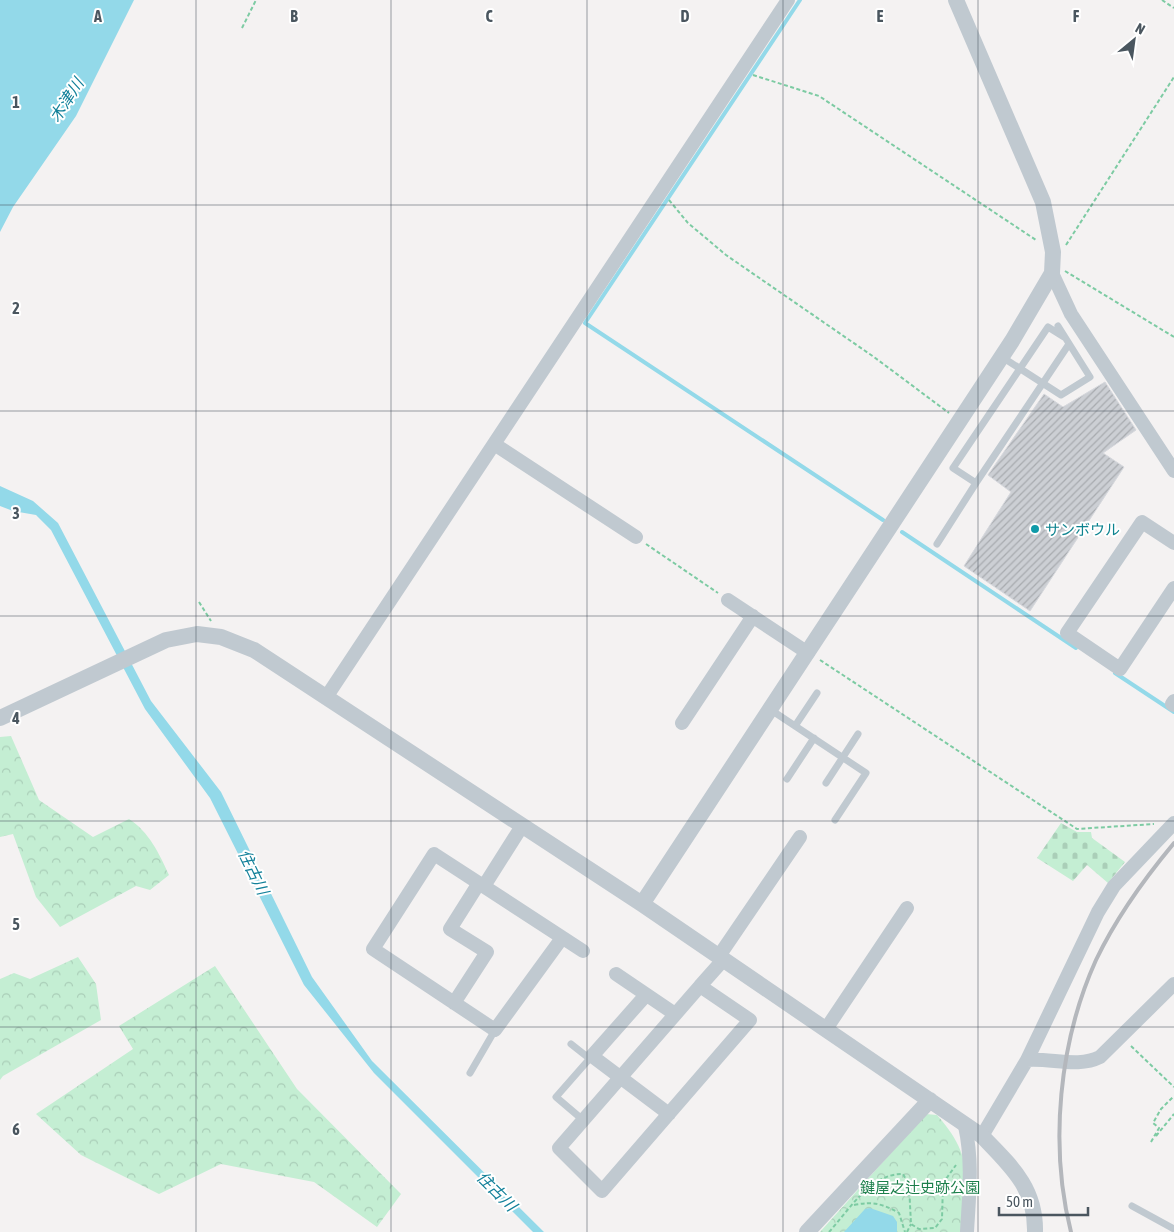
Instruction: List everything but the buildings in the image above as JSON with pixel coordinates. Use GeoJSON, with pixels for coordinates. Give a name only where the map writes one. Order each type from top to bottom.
{"type":"FeatureCollection","features":[{"type":"Feature","properties":{"kind":"street"},"geometry":{"type":"LineString","coordinates":[[327,696],[788,0]]}},
{"type":"Feature","properties":{"kind":"street"},"geometry":{"type":"LineString","coordinates":[[956,0],[1043,202],[1053,252],[1052,273],[1071,314],[1174,472]]}},
{"type":"Feature","properties":{"kind":"street"},"geometry":{"type":"LineString","coordinates":[[642,904],[1002,356],[1052,273]]}},
{"type":"Feature","properties":{"kind":"street"},"geometry":{"type":"LineString","coordinates":[[494,444],[636,537]]}},
{"type":"Feature","properties":{"kind":"street"},"geometry":{"type":"LineString","coordinates":[[1174,543],[1142,522],[1067,633],[1120,668],[1174,588]]}},
{"type":"Feature","properties":{"kind":"street"},"geometry":{"type":"LineString","coordinates":[[728,600],[808,652]]}},
{"type":"Feature","properties":{"kind":"street"},"geometry":{"type":"LineString","coordinates":[[682,723],[752,616]]}},
{"type":"Feature","properties":{"kind":"street"},"geometry":{"type":"LineString","coordinates":[[0,718],[166,640],[198,634],[221,636],[254,650],[642,904],[930,1100],[965,1126],[976,1142],[1024,1183],[1033,1204],[1035,1232]]}},
{"type":"Feature","properties":{"kind":"street"},"geometry":{"type":"LineString","coordinates":[[1174,701],[1172,704],[1174,705]]}},
{"type":"Feature","properties":{"kind":"street"},"geometry":{"type":"LineString","coordinates":[[967,1232],[971,1172],[976,1142],[1027,1060],[1098,912],[1114,886],[1173,825]]}},
{"type":"Feature","properties":{"kind":"street"},"geometry":{"type":"LineString","coordinates":[[454,1002],[486,952],[450,929],[522,826]]}},
{"type":"Feature","properties":{"kind":"street"},"geometry":{"type":"LineString","coordinates":[[700,986],[750,1020],[602,1191],[559,1148],[700,986],[721,958],[800,837]]}},
{"type":"Feature","properties":{"kind":"street"},"geometry":{"type":"LineString","coordinates":[[562,938],[495,1030],[373,949],[434,854],[583,951]]}},
{"type":"Feature","properties":{"kind":"street"},"geometry":{"type":"LineString","coordinates":[[826,1029],[906,908]]}},
{"type":"Feature","properties":{"kind":"street"},"geometry":{"type":"LineString","coordinates":[[616,974],[676,1014]]}},
{"type":"Feature","properties":{"kind":"street"},"geometry":{"type":"LineString","coordinates":[[1027,1060],[1043,1059],[1088,1063],[1100,1057],[1174,984]]}},
{"type":"Feature","properties":{"kind":"street"},"geometry":{"type":"LineString","coordinates":[[646,994],[591,1058],[669,1114]]}},
{"type":"Feature","properties":{"kind":"street"},"geometry":{"type":"LineString","coordinates":[[807,1232],[930,1100]]}},
{"type":"Feature","properties":{"kind":"lane"},"geometry":{"type":"LineString","coordinates":[[1002,356],[1061,395],[1090,377],[1058,326]]}},
{"type":"Feature","properties":{"kind":"lane"},"geometry":{"type":"LineString","coordinates":[[976,483],[953,468],[1048,327],[1064,337]]}},
{"type":"Feature","properties":{"kind":"lane"},"geometry":{"type":"LineString","coordinates":[[937,544],[1069,344]]}},
{"type":"Feature","properties":{"kind":"lane"},"geometry":{"type":"LineString","coordinates":[[795,726],[817,693]]}},
{"type":"Feature","properties":{"kind":"lane"},"geometry":{"type":"LineString","coordinates":[[770,709],[866,773],[835,820]]}},
{"type":"Feature","properties":{"kind":"lane"},"geometry":{"type":"LineString","coordinates":[[826,784],[858,734]]}},
{"type":"Feature","properties":{"kind":"lane"},"geometry":{"type":"LineString","coordinates":[[787,779],[814,738]]}},
{"type":"Feature","properties":{"kind":"lane"},"geometry":{"type":"LineString","coordinates":[[470,1073],[495,1030]]}},
{"type":"Feature","properties":{"kind":"lane"},"geometry":{"type":"LineString","coordinates":[[571,1044],[591,1058],[556,1098],[583,1120]]}},
{"type":"Feature","properties":{"kind":"lane"},"geometry":{"type":"LineString","coordinates":[[1132,1206],[1174,1229]]}},
{"type":"Feature","properties":{"kind":"path"},"geometry":{"type":"LineString","coordinates":[[242,28],[256,0]]}},
{"type":"Feature","properties":{"kind":"path"},"geometry":{"type":"LineString","coordinates":[[1162,0],[1174,8]]}},
{"type":"Feature","properties":{"kind":"path"},"geometry":{"type":"LineString","coordinates":[[750,74],[819,96],[1053,252],[1065,246],[1174,77]]}},
{"type":"Feature","properties":{"kind":"path"},"geometry":{"type":"LineString","coordinates":[[669,199],[688,223],[726,255],[874,357],[960,420]]}},
{"type":"Feature","properties":{"kind":"path"},"geometry":{"type":"LineString","coordinates":[[1052,273],[1068,271],[1174,337]]}},
{"type":"Feature","properties":{"kind":"path"},"geometry":{"type":"LineString","coordinates":[[636,537],[728,600]]}},
{"type":"Feature","properties":{"kind":"path"},"geometry":{"type":"LineString","coordinates":[[199,602],[221,636]]}},
{"type":"Feature","properties":{"kind":"path"},"geometry":{"type":"LineString","coordinates":[[808,652],[1077,829],[1173,825]]}},
{"type":"Feature","properties":{"kind":"path"},"geometry":{"type":"LineString","coordinates":[[1120,1036],[1174,1088]]}},
{"type":"Feature","properties":{"kind":"path"},"geometry":{"type":"LineString","coordinates":[[1174,1096],[1161,1109],[1153,1123],[1159,1128],[1151,1142],[1174,1114]]}},
{"type":"Feature","properties":{"kind":"path"},"geometry":{"type":"LineString","coordinates":[[911,1224],[918,1229],[935,1228],[942,1219],[943,1183],[976,1142]]}},
{"type":"Feature","properties":{"kind":"path"},"geometry":{"type":"LineString","coordinates":[[830,1232],[873,1183],[896,1174],[903,1174],[909,1185],[911,1224],[906,1232]]}},
{"type":"Feature","properties":{"kind":"path"},"geometry":{"type":"LineString","coordinates":[[854,1205],[870,1202],[884,1205],[899,1213],[906,1232]]}},
{"type":"Feature","properties":{"kind":"green space"},"geometry":{"type":"Polygon","coordinates":[[[11,736],[39,800],[93,837],[129,819],[148,837],[169,875],[150,890],[136,886],[60,927],[36,897],[13,834],[0,837],[0,737],[11,736]]]}},
{"type":"Feature","properties":{"kind":"green space"},"geometry":{"type":"Polygon","coordinates":[[[1061,823],[1077,832],[1091,832],[1092,838],[1125,862],[1108,883],[1087,865],[1073,881],[1037,858],[1061,823]]]}},
{"type":"Feature","properties":{"kind":"green space"},"geometry":{"type":"Polygon","coordinates":[[[78,957],[96,984],[101,1020],[3,1076],[0,1080],[0,979],[14,973],[30,979],[78,957]]]}},
{"type":"Feature","properties":{"kind":"green space"},"geometry":{"type":"Polygon","coordinates":[[[215,966],[297,1089],[401,1194],[377,1227],[314,1182],[221,1164],[159,1194],[81,1155],[36,1114],[133,1049],[119,1026],[215,966]]]}},
{"type":"Feature","properties":{"kind":"green space","name":"鍵屋之辻史跡公園"},"geometry":{"type":"Polygon","coordinates":[[[926,1114],[937,1115],[949,1130],[963,1157],[966,1183],[962,1232],[820,1232],[926,1114]]]}},
{"type":"Feature","properties":{"kind":"water","name":"木津川"},"geometry":{"type":"Polygon","coordinates":[[[0,0],[134,0],[76,116],[13,207],[0,232],[0,0]]]}},
{"type":"Feature","properties":{"kind":"water","name":"住古川"},"geometry":{"type":"Polygon","coordinates":[[[0,486],[33,501],[58,523],[151,701],[221,792],[312,977],[372,1061],[544,1232],[533,1232],[374,1073],[304,985],[210,798],[145,709],[51,530],[36,515],[13,511],[0,506],[0,486]]]}},
{"type":"Feature","properties":{"kind":"water"},"geometry":{"type":"Polygon","coordinates":[[[870,1208],[893,1216],[897,1222],[897,1232],[844,1232],[865,1209],[870,1208]]]}},
{"type":"Feature","properties":{"kind":"waterway"},"geometry":{"type":"LineString","coordinates":[[800,0],[585,323],[883,520]]}},
{"type":"Feature","properties":{"kind":"waterway"},"geometry":{"type":"LineString","coordinates":[[902,532],[1076,648]]}},
{"type":"Feature","properties":{"kind":"waterway"},"geometry":{"type":"LineString","coordinates":[[1115,673],[1174,712]]}},
{"type":"Feature","properties":{"kind":"railway"},"geometry":{"type":"LineString","coordinates":[[1071,1232],[1064,1199],[1059,1129],[1061,1094],[1073,1025],[1083,992],[1096,960],[1112,929],[1131,899],[1174,843]]}},
{"type":"Feature","properties":{"kind":"place","name":"サンボウル"},"geometry":{"type":"Point","coordinates":[1035,529]}}]}
